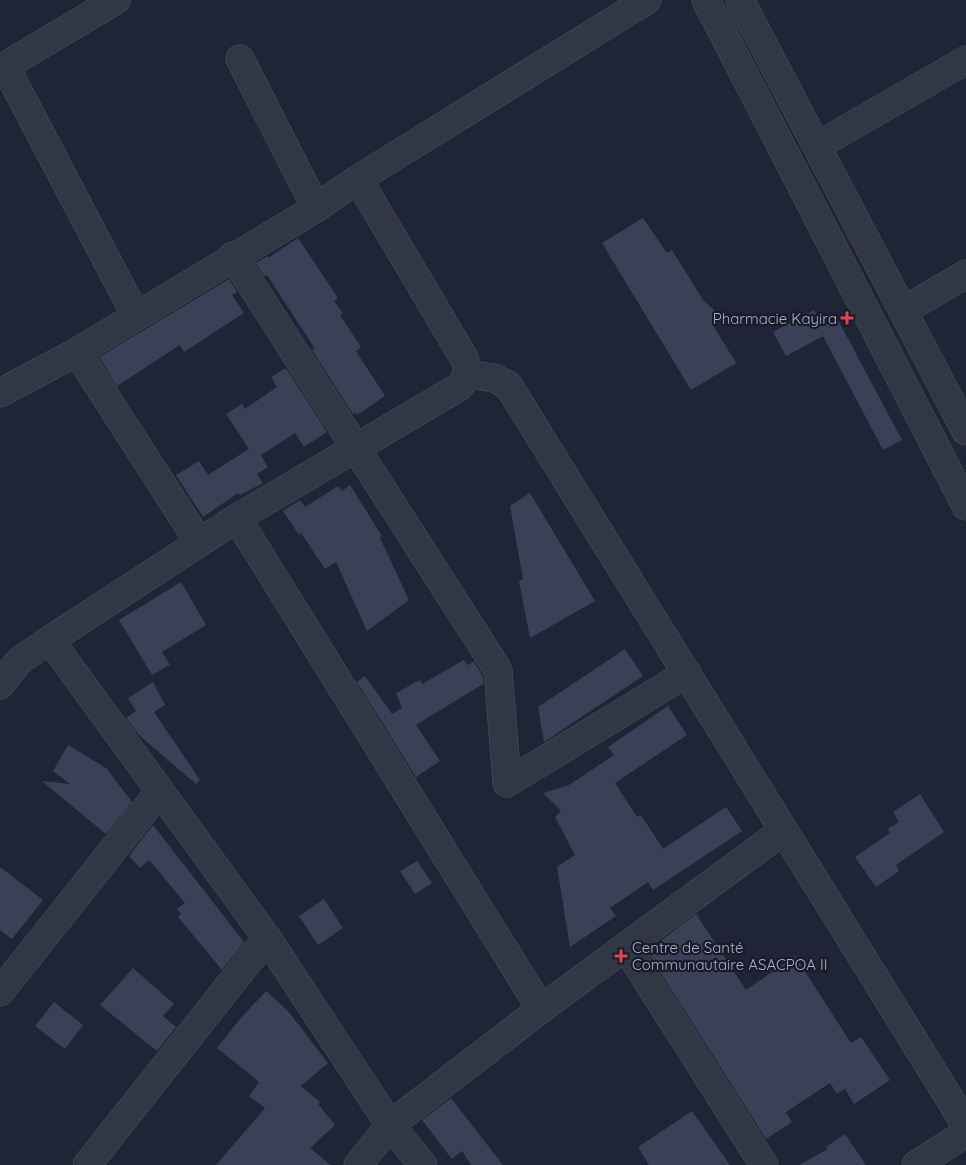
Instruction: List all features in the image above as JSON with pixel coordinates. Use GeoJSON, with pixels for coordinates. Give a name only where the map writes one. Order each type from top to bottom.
{"type":"FeatureCollection","features":[{"type":"Feature","properties":{"kind":"street"},"geometry":{"type":"LineString","coordinates":[[116,0],[3,67],[136,316]]}},
{"type":"Feature","properties":{"kind":"street"},"geometry":{"type":"LineString","coordinates":[[6,386],[77,352],[233,256],[316,208],[358,179],[647,0]]}},
{"type":"Feature","properties":{"kind":"street"},"geometry":{"type":"LineString","coordinates":[[706,0],[966,506]]}},
{"type":"Feature","properties":{"kind":"street"},"geometry":{"type":"LineString","coordinates":[[740,0],[966,431]]}},
{"type":"Feature","properties":{"kind":"street"},"geometry":{"type":"LineString","coordinates":[[240,59],[316,208]]}},
{"type":"Feature","properties":{"kind":"street"},"geometry":{"type":"LineString","coordinates":[[817,146],[966,60]]}},
{"type":"Feature","properties":{"kind":"street"},"geometry":{"type":"LineString","coordinates":[[0,685],[20,660],[199,542],[459,387],[465,381],[467,374],[464,358],[358,179]]}},
{"type":"Feature","properties":{"kind":"street"},"geometry":{"type":"LineString","coordinates":[[233,256],[498,670],[507,782],[687,673]]}},
{"type":"Feature","properties":{"kind":"street"},"geometry":{"type":"LineString","coordinates":[[903,311],[966,274]]}},
{"type":"Feature","properties":{"kind":"street"},"geometry":{"type":"LineString","coordinates":[[77,352],[199,542]]}},
{"type":"Feature","properties":{"kind":"street"},"geometry":{"type":"LineString","coordinates":[[467,374],[494,378],[508,385],[784,830],[962,1109]]}},
{"type":"Feature","properties":{"kind":"street"},"geometry":{"type":"LineString","coordinates":[[237,518],[542,1009]]}},
{"type":"Feature","properties":{"kind":"street"},"geometry":{"type":"LineString","coordinates":[[50,640],[267,938],[390,1125],[423,1165]]}},
{"type":"Feature","properties":{"kind":"street"},"geometry":{"type":"LineString","coordinates":[[0,992],[160,791]]}},
{"type":"Feature","properties":{"kind":"street"},"geometry":{"type":"LineString","coordinates":[[358,1165],[390,1125],[542,1009],[784,830]]}},
{"type":"Feature","properties":{"kind":"street"},"geometry":{"type":"LineString","coordinates":[[86,1165],[267,938]]}},
{"type":"Feature","properties":{"kind":"street"},"geometry":{"type":"LineString","coordinates":[[626,947],[764,1165]]}},
{"type":"Feature","properties":{"kind":"street"},"geometry":{"type":"LineString","coordinates":[[916,1165],[966,1133]]}},
{"type":"Feature","properties":{"kind":"building"},"geometry":{"type":"Polygon","coordinates":[[[643,218],[667,253],[672,250],[703,300],[715,311],[714,327],[736,363],[691,390],[602,243],[643,218]]]}},
{"type":"Feature","properties":{"kind":"building"},"geometry":{"type":"Polygon","coordinates":[[[298,238],[338,298],[334,301],[343,313],[340,315],[361,347],[356,351],[385,396],[357,415],[356,412],[353,414],[312,350],[314,349],[312,344],[267,275],[264,276],[256,263],[267,256],[268,258],[298,238]]]}},
{"type":"Feature","properties":{"kind":"building"},"geometry":{"type":"Polygon","coordinates":[[[229,279],[237,292],[232,295],[244,313],[184,352],[180,345],[117,386],[99,357],[229,279]]]}},
{"type":"Feature","properties":{"kind":"building"},"geometry":{"type":"Polygon","coordinates":[[[814,310],[823,326],[837,318],[902,440],[883,450],[823,336],[786,356],[773,332],[814,310]]]}},
{"type":"Feature","properties":{"kind":"building"},"geometry":{"type":"Polygon","coordinates":[[[286,368],[327,432],[304,447],[295,433],[261,455],[268,467],[257,474],[263,483],[240,495],[238,493],[203,517],[176,475],[199,461],[208,475],[249,449],[226,414],[242,404],[245,409],[277,387],[271,377],[286,368]]]}},
{"type":"Feature","properties":{"kind":"building"},"geometry":{"type":"Polygon","coordinates":[[[350,485],[382,536],[380,538],[409,600],[367,631],[336,562],[325,569],[301,533],[299,535],[283,511],[300,500],[305,507],[338,486],[342,491],[350,485]]]}},
{"type":"Feature","properties":{"kind":"building"},"geometry":{"type":"Polygon","coordinates":[[[530,493],[595,601],[530,638],[519,581],[523,579],[510,506],[530,493]]]}},
{"type":"Feature","properties":{"kind":"building"},"geometry":{"type":"Polygon","coordinates":[[[181,582],[206,625],[162,652],[170,665],[152,675],[119,620],[181,582]]]}},
{"type":"Feature","properties":{"kind":"building"},"geometry":{"type":"Polygon","coordinates":[[[625,649],[643,676],[544,742],[538,707],[625,649]]]}},
{"type":"Feature","properties":{"kind":"building"},"geometry":{"type":"Polygon","coordinates":[[[464,660],[467,665],[474,662],[483,677],[483,684],[416,725],[440,761],[416,777],[357,682],[365,676],[392,714],[402,708],[396,693],[420,680],[422,684],[464,660]]]}},
{"type":"Feature","properties":{"kind":"building"},"geometry":{"type":"Polygon","coordinates":[[[153,682],[165,705],[154,712],[200,780],[196,784],[139,735],[126,718],[136,711],[128,698],[153,682]]]}},
{"type":"Feature","properties":{"kind":"building"},"geometry":{"type":"Polygon","coordinates":[[[668,706],[687,735],[615,783],[637,817],[641,815],[663,849],[726,807],[742,831],[653,890],[648,882],[610,908],[616,916],[570,947],[557,867],[575,855],[555,817],[561,811],[543,793],[569,785],[614,755],[608,747],[668,706]]]}},
{"type":"Feature","properties":{"kind":"building"},"geometry":{"type":"Polygon","coordinates":[[[68,745],[106,768],[132,802],[106,834],[42,781],[70,784],[53,771],[68,745]]]}},
{"type":"Feature","properties":{"kind":"building"},"geometry":{"type":"Polygon","coordinates":[[[920,794],[944,832],[896,865],[899,871],[876,887],[855,857],[890,833],[888,829],[899,822],[893,812],[920,794]]]}},
{"type":"Feature","properties":{"kind":"building"},"geometry":{"type":"Polygon","coordinates":[[[153,825],[244,942],[222,970],[178,917],[181,914],[177,909],[185,903],[149,860],[140,868],[129,856],[153,825]]]}},
{"type":"Feature","properties":{"kind":"building"},"geometry":{"type":"Polygon","coordinates":[[[417,861],[432,883],[415,894],[400,871],[417,861]]]}},
{"type":"Feature","properties":{"kind":"building"},"geometry":{"type":"Polygon","coordinates":[[[0,867],[43,900],[12,939],[0,930],[0,867]]]}},
{"type":"Feature","properties":{"kind":"building"},"geometry":{"type":"Polygon","coordinates":[[[324,899],[343,928],[318,945],[299,916],[324,899]]]}},
{"type":"Feature","properties":{"kind":"building"},"geometry":{"type":"Polygon","coordinates":[[[696,914],[746,990],[795,956],[851,1043],[861,1037],[890,1080],[854,1104],[845,1089],[837,1094],[830,1083],[786,1112],[792,1122],[766,1139],[647,951],[696,914]]]}},
{"type":"Feature","properties":{"kind":"building"},"geometry":{"type":"Polygon","coordinates":[[[133,968],[174,1004],[163,1016],[176,1027],[157,1051],[100,1005],[133,968]]]}},
{"type":"Feature","properties":{"kind":"building"},"geometry":{"type":"Polygon","coordinates":[[[266,991],[288,1011],[328,1063],[301,1086],[320,1102],[318,1104],[335,1125],[310,1148],[331,1165],[216,1165],[265,1108],[249,1096],[259,1082],[217,1048],[239,1020],[266,991]]]}},
{"type":"Feature","properties":{"kind":"building"},"geometry":{"type":"Polygon","coordinates":[[[54,1002],[83,1025],[65,1049],[35,1026],[54,1002]]]}},
{"type":"Feature","properties":{"kind":"building"},"geometry":{"type":"Polygon","coordinates":[[[451,1098],[503,1165],[471,1165],[462,1151],[452,1159],[422,1120],[451,1098]]]}},
{"type":"Feature","properties":{"kind":"building"},"geometry":{"type":"Polygon","coordinates":[[[692,1111],[730,1165],[649,1165],[638,1147],[692,1111]]]}},
{"type":"Feature","properties":{"kind":"building"},"geometry":{"type":"Polygon","coordinates":[[[845,1134],[866,1165],[799,1165],[828,1149],[826,1147],[845,1134]]]}},
{"type":"Feature","properties":{"kind":"place","name":"Pharmacie Kayira"},"geometry":{"type":"Point","coordinates":[847,318]}},
{"type":"Feature","properties":{"kind":"place","name":"Centre de Santé Communautaire ASACPOA II"},"geometry":{"type":"Point","coordinates":[621,956]}}]}
